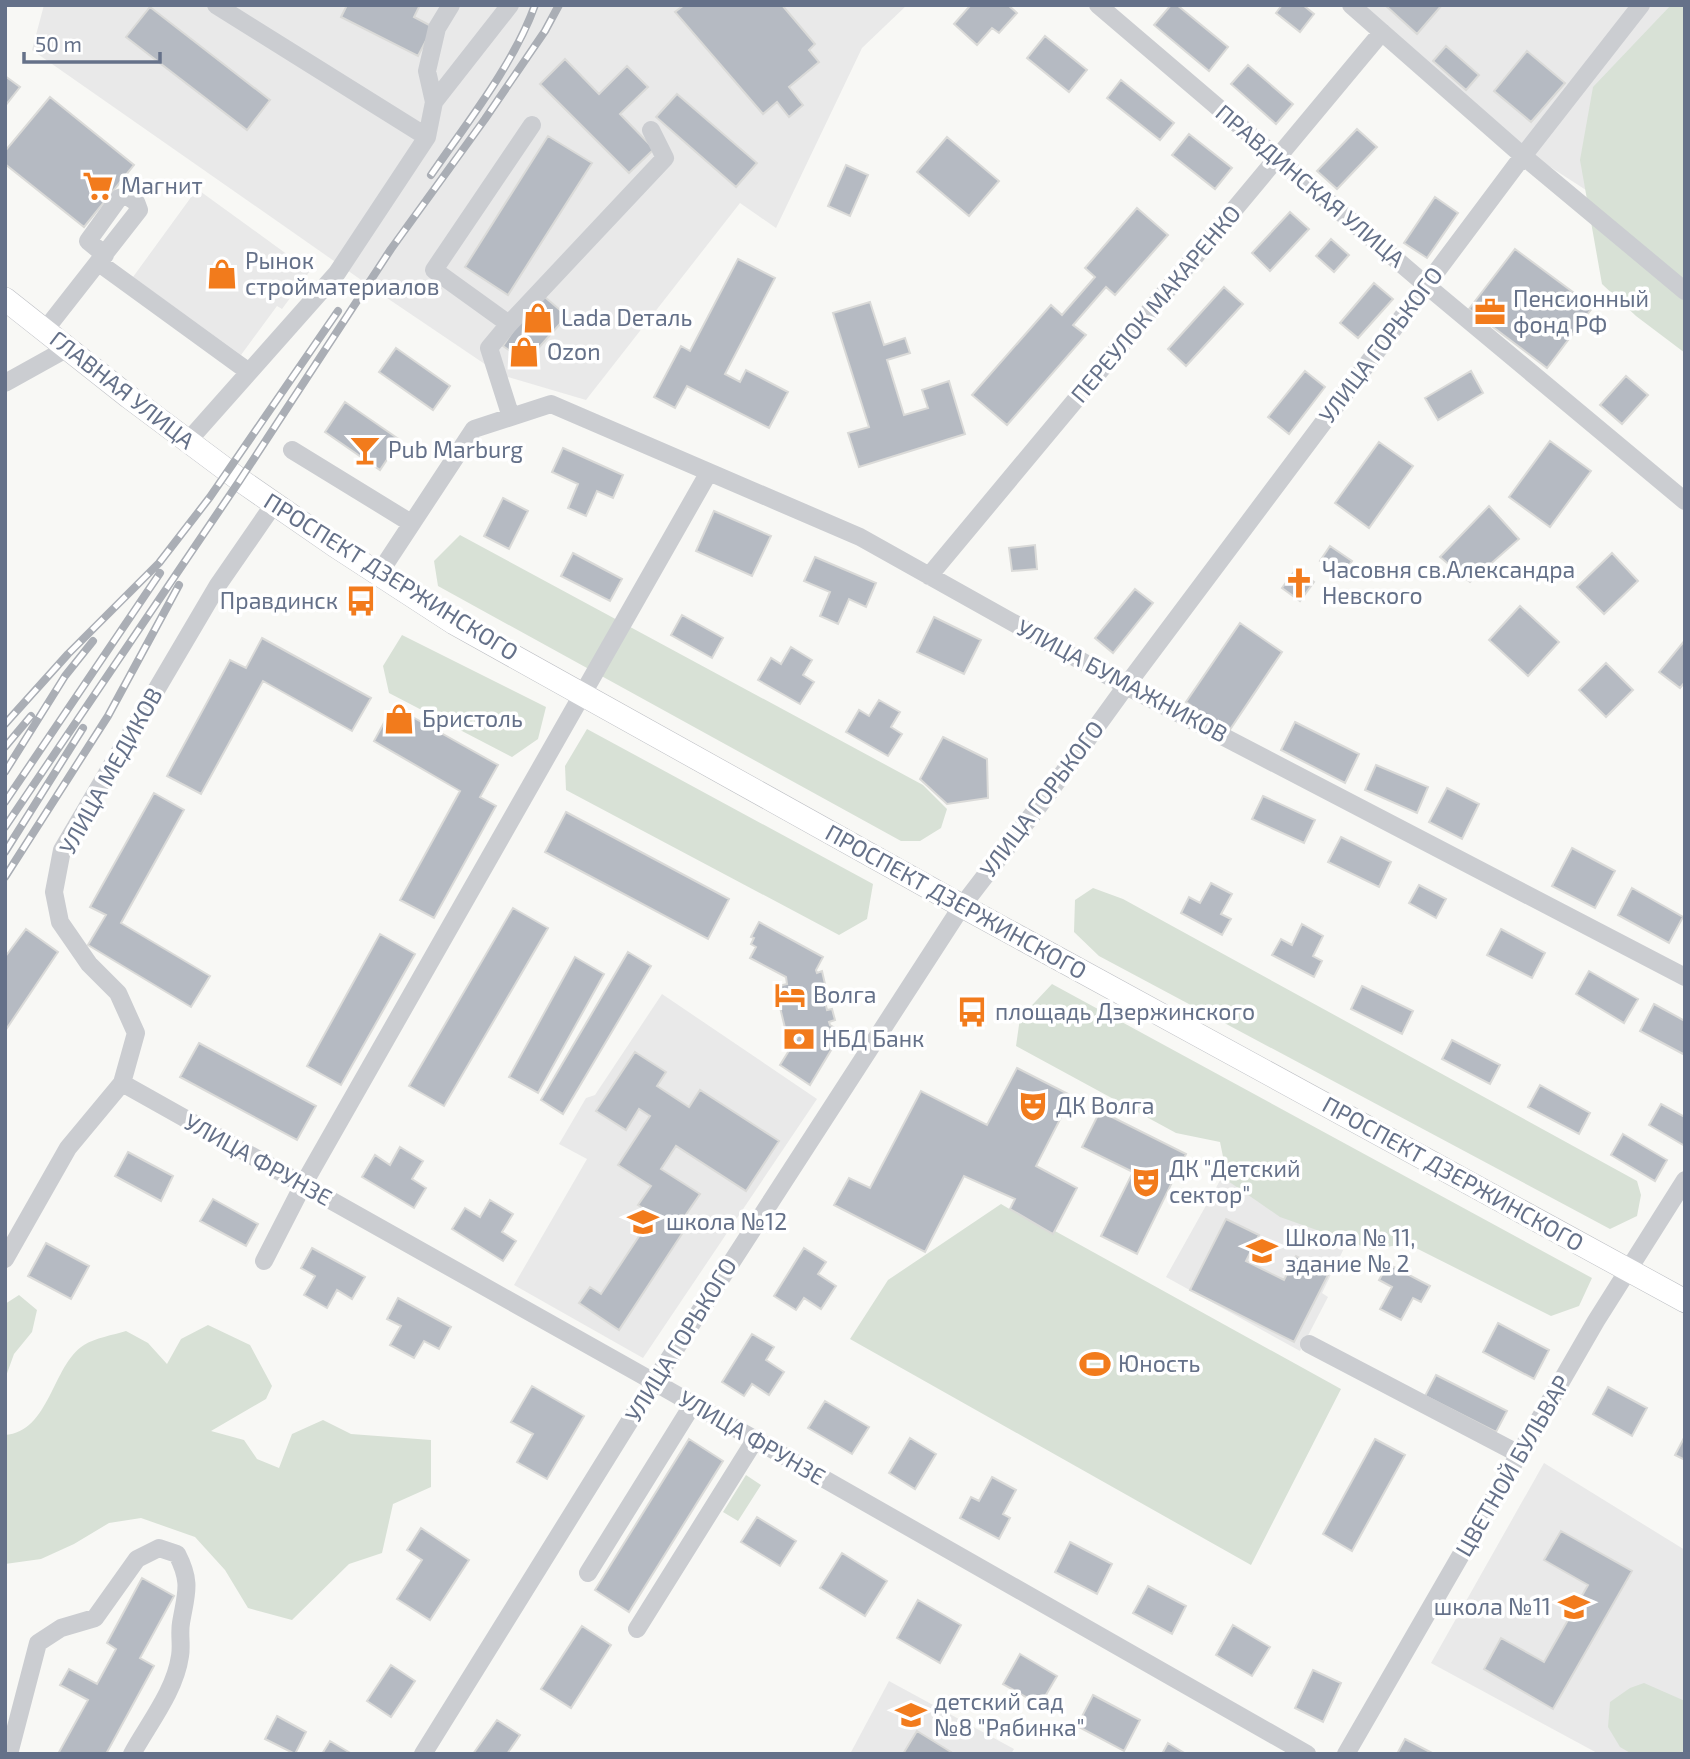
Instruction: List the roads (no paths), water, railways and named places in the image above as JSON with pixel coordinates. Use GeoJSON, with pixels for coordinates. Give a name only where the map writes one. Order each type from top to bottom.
{"type":"FeatureCollection","features":[{"type":"Feature","properties":{"kind":"main road","name":"ГЛАВНАЯ УЛИЦА"},"geometry":{"type":"LineString","coordinates":[[5,299],[240,480]]}},
{"type":"Feature","properties":{"kind":"main road","name":"ПРОСПЕКТ ДЗЕРЖИНСКОГО"},"geometry":{"type":"LineString","coordinates":[[240,480],[378,575],[474,634],[962,906],[1685,1301]]}},
{"type":"Feature","properties":{"kind":"street"},"geometry":{"type":"LineString","coordinates":[[216,5],[427,137]]}},
{"type":"Feature","properties":{"kind":"street"},"geometry":{"type":"LineString","coordinates":[[188,441],[337,273],[427,137],[434,102],[427,71],[437,29],[451,5]]}},
{"type":"Feature","properties":{"kind":"street"},"geometry":{"type":"LineString","coordinates":[[434,102],[510,5]]}},
{"type":"Feature","properties":{"kind":"street","name":"ПРАВДИНСКАЯ УЛИЦА"},"geometry":{"type":"LineString","coordinates":[[1098,5],[1426,285],[1685,501]]}},
{"type":"Feature","properties":{"kind":"street"},"geometry":{"type":"LineString","coordinates":[[1351,5],[1522,156],[1685,291]]}},
{"type":"Feature","properties":{"kind":"street","name":"УЛИЦА ГОРЬКОГО"},"geometry":{"type":"LineString","coordinates":[[423,1754],[654,1382],[962,906],[1522,156],[1641,5]]}},
{"type":"Feature","properties":{"kind":"street","name":"ПЕРЕУЛОК МАКАРЕНКО"},"geometry":{"type":"LineString","coordinates":[[929,576],[1382,32]]}},
{"type":"Feature","properties":{"kind":"street"},"geometry":{"type":"LineString","coordinates":[[509,324],[434,270],[532,125]]}},
{"type":"Feature","properties":{"kind":"street"},"geometry":{"type":"LineString","coordinates":[[378,575],[474,429],[511,416],[489,348],[665,158],[651,131]]}},
{"type":"Feature","properties":{"kind":"street"},"geometry":{"type":"LineString","coordinates":[[45,330],[102,259],[248,372]]}},
{"type":"Feature","properties":{"kind":"street"},"geometry":{"type":"LineString","coordinates":[[5,383],[68,348]]}},
{"type":"Feature","properties":{"kind":"street","name":"УЛИЦА БУМАЖНИКОВ"},"geometry":{"type":"LineString","coordinates":[[511,416],[551,404],[860,537],[1126,686],[1685,977]]}},
{"type":"Feature","properties":{"kind":"street"},"geometry":{"type":"LineString","coordinates":[[292,450],[411,523]]}},
{"type":"Feature","properties":{"kind":"street"},"geometry":{"type":"LineString","coordinates":[[264,1261],[303,1185],[709,472]]}},
{"type":"Feature","properties":{"kind":"street","name":"УЛИЦА МЕДИКОВ"},"geometry":{"type":"LineString","coordinates":[[5,1259],[68,1148],[122,1083],[136,1033],[118,993],[89,964],[60,922],[54,892],[62,850],[218,584],[274,504]]}},
{"type":"Feature","properties":{"kind":"street","name":"УЛИЦА ФРУНЗЕ"},"geometry":{"type":"LineString","coordinates":[[122,1083],[1307,1754]]}},
{"type":"Feature","properties":{"kind":"street","name":"ЦВЕТНОЙ БУЛЬВАР"},"geometry":{"type":"LineString","coordinates":[[1346,1754],[1596,1321],[1685,1181]]}},
{"type":"Feature","properties":{"kind":"street"},"geometry":{"type":"LineString","coordinates":[[1309,1344],[1519,1454]]}},
{"type":"Feature","properties":{"kind":"street"},"geometry":{"type":"LineString","coordinates":[[587,1573],[693,1404]]}},
{"type":"Feature","properties":{"kind":"street"},"geometry":{"type":"LineString","coordinates":[[637,1629],[755,1440]]}},
{"type":"Feature","properties":{"kind":"street"},"geometry":{"type":"LineString","coordinates":[[9,1754],[38,1643],[61,1628],[95,1618],[137,1559],[159,1548],[177,1554],[187,1572],[186,1598],[180,1627],[181,1654],[174,1680],[132,1754]]}},
{"type":"Feature","properties":{"kind":"railway"},"geometry":{"type":"LineString","coordinates":[[431,175],[502,71],[535,5]]}},
{"type":"Feature","properties":{"kind":"railway"},"geometry":{"type":"LineString","coordinates":[[5,827],[240,480],[391,249],[485,119],[545,31],[559,5]]}},
{"type":"Feature","properties":{"kind":"railway"},"geometry":{"type":"LineString","coordinates":[[5,724],[68,654],[159,563],[210,497],[338,311]]}},
{"type":"Feature","properties":{"kind":"railway"},"geometry":{"type":"LineString","coordinates":[[5,802],[160,573]]}},
{"type":"Feature","properties":{"kind":"railway"},"geometry":{"type":"LineString","coordinates":[[5,877],[108,716],[179,585]]}},
{"type":"Feature","properties":{"kind":"railway"},"geometry":{"type":"LineString","coordinates":[[5,772],[65,676],[93,641]]}},
{"type":"Feature","properties":{"kind":"railway"},"geometry":{"type":"LineString","coordinates":[[5,747],[31,716]]}},
{"type":"Feature","properties":{"kind":"railway"},"geometry":{"type":"LineString","coordinates":[[5,852],[83,728]]}},
{"type":"Feature","properties":{"kind":"place","name":"Магнит"},"geometry":{"type":"Point","coordinates":[98,186]}},
{"type":"Feature","properties":{"kind":"place","name":"Рынок стройматериалов"},"geometry":{"type":"Point","coordinates":[222,274]}},
{"type":"Feature","properties":{"kind":"place","name":"Пенсионный фонд РФ"},"geometry":{"type":"Point","coordinates":[1490,312]}},
{"type":"Feature","properties":{"kind":"place","name":"Lada Dеталь"},"geometry":{"type":"Point","coordinates":[538,318]}},
{"type":"Feature","properties":{"kind":"place","name":"Ozon"},"geometry":{"type":"Point","coordinates":[524,352]}},
{"type":"Feature","properties":{"kind":"place","name":"Pub Marburg"},"geometry":{"type":"Point","coordinates":[365,450]}},
{"type":"Feature","properties":{"kind":"place","name":"Часовня св.Александра Невского"},"geometry":{"type":"Point","coordinates":[1299,583]}},
{"type":"Feature","properties":{"kind":"place","name":"Правдинск"},"geometry":{"type":"Point","coordinates":[361,601]}},
{"type":"Feature","properties":{"kind":"place","name":"Бристоль"},"geometry":{"type":"Point","coordinates":[399,719]}},
{"type":"Feature","properties":{"kind":"place","name":"Волга"},"geometry":{"type":"Point","coordinates":[790,995]}},
{"type":"Feature","properties":{"kind":"place","name":"площадь Дзержинского"},"geometry":{"type":"Point","coordinates":[972,1012]}},
{"type":"Feature","properties":{"kind":"place","name":"НБД Банк"},"geometry":{"type":"Point","coordinates":[799,1039]}},
{"type":"Feature","properties":{"kind":"place","name":"ДК Волга"},"geometry":{"type":"Point","coordinates":[1033,1106]}},
{"type":"Feature","properties":{"kind":"place","name":"ДК \"Детский сектор\""},"geometry":{"type":"Point","coordinates":[1146,1182]}},
{"type":"Feature","properties":{"kind":"place","name":"школа №12"},"geometry":{"type":"Point","coordinates":[643,1222]}},
{"type":"Feature","properties":{"kind":"place","name":"Школа № 11, здание № 2"},"geometry":{"type":"Point","coordinates":[1262,1251]}},
{"type":"Feature","properties":{"kind":"place","name":"Юность"},"geometry":{"type":"Point","coordinates":[1095,1364]}},
{"type":"Feature","properties":{"kind":"place","name":"школа №11"},"geometry":{"type":"Point","coordinates":[1574,1607]}},
{"type":"Feature","properties":{"kind":"place","name":"детский сад №8 \"Рябинка\""},"geometry":{"type":"Point","coordinates":[911,1715]}}]}
